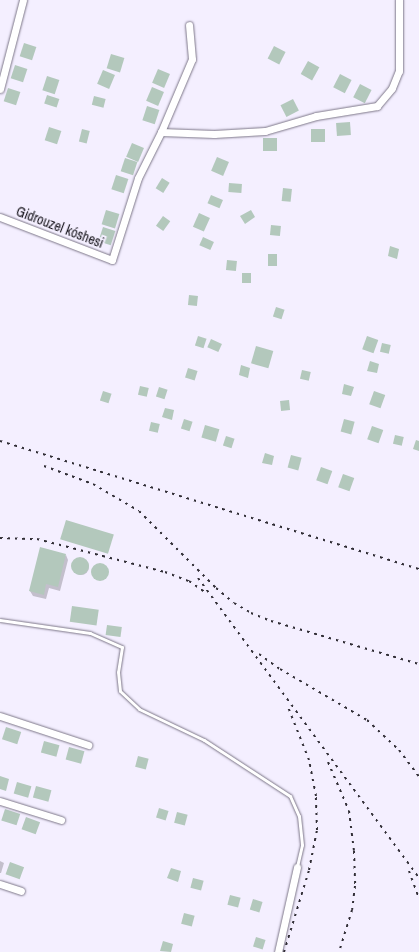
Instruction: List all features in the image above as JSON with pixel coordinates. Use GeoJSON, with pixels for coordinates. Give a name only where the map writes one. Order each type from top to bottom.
{"type":"FeatureCollection","features":[{"type":"Feature","properties":{"kind":"street"},"geometry":{"type":"LineString","coordinates":[[0,89],[22,0]]}},
{"type":"Feature","properties":{"kind":"street"},"geometry":{"type":"LineString","coordinates":[[189,25],[192,59],[161,132],[214,134],[265,131],[316,116],[377,106],[392,88],[399,71],[399,0]]}},
{"type":"Feature","properties":{"kind":"street","name":"Gidrouzel kóshesi"},"geometry":{"type":"LineString","coordinates":[[0,217],[112,260],[138,178],[161,132]]}},
{"type":"Feature","properties":{"kind":"street"},"geometry":{"type":"LineString","coordinates":[[0,716],[88,745]]}},
{"type":"Feature","properties":{"kind":"street"},"geometry":{"type":"LineString","coordinates":[[0,801],[61,820]]}},
{"type":"Feature","properties":{"kind":"street"},"geometry":{"type":"LineString","coordinates":[[278,952],[297,867]]}},
{"type":"Feature","properties":{"kind":"street"},"geometry":{"type":"LineString","coordinates":[[0,884],[21,891]]}},
{"type":"Feature","properties":{"kind":"lane"},"geometry":{"type":"LineString","coordinates":[[0,620],[90,633],[122,647],[118,672],[120,691],[133,703],[140,709],[204,740],[290,796],[299,816],[302,845],[297,867]]}},
{"type":"Feature","properties":{"kind":"building"},"geometry":{"type":"Polygon","coordinates":[[[24,43],[36,47],[32,60],[20,56],[24,43]]]}},
{"type":"Feature","properties":{"kind":"building"},"geometry":{"type":"Polygon","coordinates":[[[274,46],[286,52],[279,64],[268,58],[274,46]]]}},
{"type":"Feature","properties":{"kind":"building"},"geometry":{"type":"Polygon","coordinates":[[[111,54],[124,58],[120,72],[107,68],[111,54]]]}},
{"type":"Feature","properties":{"kind":"building"},"geometry":{"type":"Polygon","coordinates":[[[308,61],[319,67],[312,80],[301,74],[308,61]]]}},
{"type":"Feature","properties":{"kind":"building"},"geometry":{"type":"Polygon","coordinates":[[[15,65],[27,69],[23,82],[11,78],[15,65]]]}},
{"type":"Feature","properties":{"kind":"building"},"geometry":{"type":"Polygon","coordinates":[[[158,69],[170,74],[164,88],[152,83],[158,69]]]}},
{"type":"Feature","properties":{"kind":"building"},"geometry":{"type":"Polygon","coordinates":[[[103,70],[115,75],[109,89],[97,84],[103,70]]]}},
{"type":"Feature","properties":{"kind":"building"},"geometry":{"type":"Polygon","coordinates":[[[340,74],[352,80],[345,93],[333,87],[340,74]]]}},
{"type":"Feature","properties":{"kind":"building"},"geometry":{"type":"Polygon","coordinates":[[[47,76],[59,80],[55,94],[42,90],[47,76]]]}},
{"type":"Feature","properties":{"kind":"building"},"geometry":{"type":"Polygon","coordinates":[[[360,84],[372,90],[365,103],[353,97],[360,84]]]}},
{"type":"Feature","properties":{"kind":"building"},"geometry":{"type":"Polygon","coordinates":[[[152,87],[164,92],[158,106],[146,101],[152,87]]]}},
{"type":"Feature","properties":{"kind":"building"},"geometry":{"type":"Polygon","coordinates":[[[8,88],[20,92],[16,105],[4,101],[8,88]]]}},
{"type":"Feature","properties":{"kind":"building"},"geometry":{"type":"Polygon","coordinates":[[[47,95],[59,99],[57,108],[44,104],[47,95]]]}},
{"type":"Feature","properties":{"kind":"building"},"geometry":{"type":"Polygon","coordinates":[[[94,96],[106,99],[103,108],[92,105],[94,96]]]}},
{"type":"Feature","properties":{"kind":"building"},"geometry":{"type":"Polygon","coordinates":[[[293,99],[299,111],[286,117],[281,105],[293,99]]]}},
{"type":"Feature","properties":{"kind":"building"},"geometry":{"type":"Polygon","coordinates":[[[147,106],[159,110],[155,124],[142,120],[147,106]]]}},
{"type":"Feature","properties":{"kind":"building"},"geometry":{"type":"Polygon","coordinates":[[[350,122],[351,135],[337,136],[336,123],[350,122]]]}},
{"type":"Feature","properties":{"kind":"building"},"geometry":{"type":"Polygon","coordinates":[[[49,127],[61,131],[57,144],[45,140],[49,127]]]}},
{"type":"Feature","properties":{"kind":"building"},"geometry":{"type":"Polygon","coordinates":[[[82,129],[90,131],[87,144],[79,142],[82,129]]]}},
{"type":"Feature","properties":{"kind":"building"},"geometry":{"type":"Polygon","coordinates":[[[311,129],[325,129],[325,142],[311,142],[311,129]]]}},
{"type":"Feature","properties":{"kind":"building"},"geometry":{"type":"Polygon","coordinates":[[[263,138],[277,138],[277,151],[263,151],[263,138]]]}},
{"type":"Feature","properties":{"kind":"building"},"geometry":{"type":"Polygon","coordinates":[[[132,143],[144,148],[138,162],[126,157],[132,143]]]}},
{"type":"Feature","properties":{"kind":"building"},"geometry":{"type":"Polygon","coordinates":[[[217,157],[229,162],[223,176],[211,171],[217,157]]]}},
{"type":"Feature","properties":{"kind":"building"},"geometry":{"type":"Polygon","coordinates":[[[125,158],[137,162],[133,175],[121,171],[125,158]]]}},
{"type":"Feature","properties":{"kind":"building"},"geometry":{"type":"Polygon","coordinates":[[[116,175],[128,179],[124,193],[111,189],[116,175]]]}},
{"type":"Feature","properties":{"kind":"building"},"geometry":{"type":"Polygon","coordinates":[[[162,178],[170,183],[163,193],[156,188],[162,178]]]}},
{"type":"Feature","properties":{"kind":"building"},"geometry":{"type":"Polygon","coordinates":[[[229,183],[242,184],[241,193],[228,192],[229,183]]]}},
{"type":"Feature","properties":{"kind":"building"},"geometry":{"type":"Polygon","coordinates":[[[283,188],[292,189],[291,202],[282,201],[283,188]]]}},
{"type":"Feature","properties":{"kind":"building"},"geometry":{"type":"Polygon","coordinates":[[[211,195],[223,200],[219,208],[207,203],[211,195]]]}},
{"type":"Feature","properties":{"kind":"building"},"geometry":{"type":"Polygon","coordinates":[[[106,210],[119,214],[115,228],[102,224],[106,210]]]}},
{"type":"Feature","properties":{"kind":"building"},"geometry":{"type":"Polygon","coordinates":[[[251,210],[255,217],[245,224],[240,216],[251,210]]]}},
{"type":"Feature","properties":{"kind":"building"},"geometry":{"type":"Polygon","coordinates":[[[199,213],[210,218],[204,232],[193,227],[199,213]]]}},
{"type":"Feature","properties":{"kind":"building"},"geometry":{"type":"Polygon","coordinates":[[[163,216],[170,221],[163,231],[156,226],[163,216]]]}},
{"type":"Feature","properties":{"kind":"building"},"geometry":{"type":"Polygon","coordinates":[[[271,225],[281,226],[280,236],[270,235],[271,225]]]}},
{"type":"Feature","properties":{"kind":"building"},"geometry":{"type":"Polygon","coordinates":[[[103,227],[115,231],[111,245],[98,241],[103,227]]]}},
{"type":"Feature","properties":{"kind":"building"},"geometry":{"type":"Polygon","coordinates":[[[203,237],[214,242],[210,250],[199,245],[203,237]]]}},
{"type":"Feature","properties":{"kind":"building"},"geometry":{"type":"Polygon","coordinates":[[[390,246],[399,249],[397,259],[388,256],[390,246]]]}},
{"type":"Feature","properties":{"kind":"building"},"geometry":{"type":"Polygon","coordinates":[[[268,254],[277,254],[277,266],[268,266],[268,254]]]}},
{"type":"Feature","properties":{"kind":"building"},"geometry":{"type":"Polygon","coordinates":[[[227,260],[237,261],[236,271],[226,270],[227,260]]]}},
{"type":"Feature","properties":{"kind":"building"},"geometry":{"type":"Polygon","coordinates":[[[242,273],[251,273],[251,283],[242,283],[242,273]]]}},
{"type":"Feature","properties":{"kind":"building"},"geometry":{"type":"Polygon","coordinates":[[[189,295],[198,296],[197,306],[188,305],[189,295]]]}},
{"type":"Feature","properties":{"kind":"building"},"geometry":{"type":"Polygon","coordinates":[[[276,307],[285,310],[281,319],[273,317],[276,307]]]}},
{"type":"Feature","properties":{"kind":"building"},"geometry":{"type":"Polygon","coordinates":[[[198,336],[207,339],[203,348],[195,346],[198,336]]]}},
{"type":"Feature","properties":{"kind":"building"},"geometry":{"type":"Polygon","coordinates":[[[367,336],[378,340],[373,353],[362,349],[367,336]]]}},
{"type":"Feature","properties":{"kind":"building"},"geometry":{"type":"Polygon","coordinates":[[[211,339],[222,344],[218,352],[207,347],[211,339]]]}},
{"type":"Feature","properties":{"kind":"building"},"geometry":{"type":"Polygon","coordinates":[[[382,343],[391,345],[389,354],[380,352],[382,343]]]}},
{"type":"Feature","properties":{"kind":"building"},"geometry":{"type":"Polygon","coordinates":[[[256,346],[273,351],[268,368],[251,363],[256,346]]]}},
{"type":"Feature","properties":{"kind":"building"},"geometry":{"type":"Polygon","coordinates":[[[370,361],[379,364],[377,373],[367,371],[370,361]]]}},
{"type":"Feature","properties":{"kind":"building"},"geometry":{"type":"Polygon","coordinates":[[[241,365],[250,368],[248,378],[239,375],[241,365]]]}},
{"type":"Feature","properties":{"kind":"building"},"geometry":{"type":"Polygon","coordinates":[[[188,368],[198,371],[195,380],[185,378],[188,368]]]}},
{"type":"Feature","properties":{"kind":"building"},"geometry":{"type":"Polygon","coordinates":[[[302,370],[311,372],[309,381],[300,379],[302,370]]]}},
{"type":"Feature","properties":{"kind":"building"},"geometry":{"type":"Polygon","coordinates":[[[344,384],[354,387],[351,396],[342,394],[344,384]]]}},
{"type":"Feature","properties":{"kind":"building"},"geometry":{"type":"Polygon","coordinates":[[[140,386],[149,388],[147,397],[138,395],[140,386]]]}},
{"type":"Feature","properties":{"kind":"building"},"geometry":{"type":"Polygon","coordinates":[[[159,387],[168,390],[164,399],[156,397],[159,387]]]}},
{"type":"Feature","properties":{"kind":"building"},"geometry":{"type":"Polygon","coordinates":[[[103,391],[112,394],[108,403],[100,401],[103,391]]]}},
{"type":"Feature","properties":{"kind":"building"},"geometry":{"type":"Polygon","coordinates":[[[374,391],[385,395],[380,408],[369,404],[374,391]]]}},
{"type":"Feature","properties":{"kind":"building"},"geometry":{"type":"Polygon","coordinates":[[[289,400],[290,410],[281,411],[280,401],[289,400]]]}},
{"type":"Feature","properties":{"kind":"building"},"geometry":{"type":"Polygon","coordinates":[[[165,408],[174,410],[172,420],[162,417],[165,408]]]}},
{"type":"Feature","properties":{"kind":"building"},"geometry":{"type":"Polygon","coordinates":[[[184,419],[193,422],[189,431],[181,429],[184,419]]]}},
{"type":"Feature","properties":{"kind":"building"},"geometry":{"type":"Polygon","coordinates":[[[344,419],[355,422],[351,434],[341,432],[344,419]]]}},
{"type":"Feature","properties":{"kind":"building"},"geometry":{"type":"Polygon","coordinates":[[[151,422],[160,424],[158,433],[149,431],[151,422]]]}},
{"type":"Feature","properties":{"kind":"building"},"geometry":{"type":"Polygon","coordinates":[[[205,425],[219,429],[216,442],[201,437],[205,425]]]}},
{"type":"Feature","properties":{"kind":"building"},"geometry":{"type":"Polygon","coordinates":[[[372,426],[383,430],[378,443],[367,439],[372,426]]]}},
{"type":"Feature","properties":{"kind":"building"},"geometry":{"type":"Polygon","coordinates":[[[395,435],[404,437],[402,446],[393,444],[395,435]]]}},
{"type":"Feature","properties":{"kind":"building"},"geometry":{"type":"Polygon","coordinates":[[[226,436],[235,439],[231,448],[223,446],[226,436]]]}},
{"type":"Feature","properties":{"kind":"building"},"geometry":{"type":"Polygon","coordinates":[[[416,440],[419,441],[419,451],[413,449],[416,440]]]}},
{"type":"Feature","properties":{"kind":"building"},"geometry":{"type":"Polygon","coordinates":[[[265,453],[274,456],[272,465],[262,463],[265,453]]]}},
{"type":"Feature","properties":{"kind":"building"},"geometry":{"type":"Polygon","coordinates":[[[291,455],[302,458],[298,470],[288,468],[291,455]]]}},
{"type":"Feature","properties":{"kind":"building"},"geometry":{"type":"Polygon","coordinates":[[[321,467],[332,471],[327,484],[316,480],[321,467]]]}},
{"type":"Feature","properties":{"kind":"building"},"geometry":{"type":"Polygon","coordinates":[[[343,474],[354,478],[349,491],[338,487],[343,474]]]}},
{"type":"Feature","properties":{"kind":"building"},"geometry":{"type":"Polygon","coordinates":[[[66,520],[114,535],[108,554],[60,539],[66,520]]]}},
{"type":"Feature","properties":{"kind":"building"},"geometry":{"type":"Polygon","coordinates":[[[40,547],[66,554],[58,587],[46,584],[44,595],[29,591],[40,547]]]}},
{"type":"Feature","properties":{"kind":"building"},"geometry":{"type":"Polygon","coordinates":[[[80,557],[86,560],[89,566],[86,572],[80,575],[74,572],[71,566],[74,560],[80,557]]]}},
{"type":"Feature","properties":{"kind":"building"},"geometry":{"type":"Polygon","coordinates":[[[100,563],[106,566],[109,572],[106,578],[100,581],[94,578],[91,572],[94,566],[100,563]]]}},
{"type":"Feature","properties":{"kind":"building"},"geometry":{"type":"Polygon","coordinates":[[[72,606],[99,610],[97,626],[70,622],[72,606]]]}},
{"type":"Feature","properties":{"kind":"building"},"geometry":{"type":"Polygon","coordinates":[[[107,625],[122,627],[120,637],[106,635],[107,625]]]}},
{"type":"Feature","properties":{"kind":"building"},"geometry":{"type":"Polygon","coordinates":[[[6,727],[21,732],[17,744],[2,739],[6,727]]]}},
{"type":"Feature","properties":{"kind":"building"},"geometry":{"type":"Polygon","coordinates":[[[44,741],[59,745],[56,757],[41,753],[44,741]]]}},
{"type":"Feature","properties":{"kind":"building"},"geometry":{"type":"Polygon","coordinates":[[[69,747],[84,751],[81,764],[66,760],[69,747]]]}},
{"type":"Feature","properties":{"kind":"building"},"geometry":{"type":"Polygon","coordinates":[[[138,756],[149,759],[146,769],[135,767],[138,756]]]}},
{"type":"Feature","properties":{"kind":"building"},"geometry":{"type":"Polygon","coordinates":[[[0,776],[9,779],[6,791],[0,789],[0,776]]]}},
{"type":"Feature","properties":{"kind":"building"},"geometry":{"type":"Polygon","coordinates":[[[17,782],[31,786],[28,798],[14,794],[17,782]]]}},
{"type":"Feature","properties":{"kind":"building"},"geometry":{"type":"Polygon","coordinates":[[[36,786],[51,790],[48,802],[33,798],[36,786]]]}},
{"type":"Feature","properties":{"kind":"building"},"geometry":{"type":"Polygon","coordinates":[[[159,808],[169,811],[166,820],[156,818],[159,808]]]}},
{"type":"Feature","properties":{"kind":"building"},"geometry":{"type":"Polygon","coordinates":[[[5,809],[20,814],[17,825],[1,820],[5,809]]]}},
{"type":"Feature","properties":{"kind":"building"},"geometry":{"type":"Polygon","coordinates":[[[177,812],[188,815],[185,825],[174,823],[177,812]]]}},
{"type":"Feature","properties":{"kind":"building"},"geometry":{"type":"Polygon","coordinates":[[[26,817],[40,822],[36,834],[22,829],[26,817]]]}},
{"type":"Feature","properties":{"kind":"building"},"geometry":{"type":"Polygon","coordinates":[[[10,862],[24,867],[20,879],[6,874],[10,862]]]}},
{"type":"Feature","properties":{"kind":"building"},"geometry":{"type":"Polygon","coordinates":[[[171,868],[181,871],[178,882],[167,878],[171,868]]]}},
{"type":"Feature","properties":{"kind":"building"},"geometry":{"type":"Polygon","coordinates":[[[193,878],[204,881],[201,891],[190,888],[193,878]]]}},
{"type":"Feature","properties":{"kind":"building"},"geometry":{"type":"Polygon","coordinates":[[[230,895],[241,898],[238,908],[227,905],[230,895]]]}},
{"type":"Feature","properties":{"kind":"building"},"geometry":{"type":"Polygon","coordinates":[[[253,899],[263,902],[259,912],[250,910],[253,899]]]}},
{"type":"Feature","properties":{"kind":"building"},"geometry":{"type":"Polygon","coordinates":[[[184,913],[195,916],[192,926],[181,924],[184,913]]]}},
{"type":"Feature","properties":{"kind":"building"},"geometry":{"type":"Polygon","coordinates":[[[256,937],[266,940],[263,949],[253,947],[256,937]]]}},
{"type":"Feature","properties":{"kind":"building"},"geometry":{"type":"Polygon","coordinates":[[[163,941],[173,944],[171,952],[160,951],[163,941]]]}},
{"type":"Feature","properties":{"kind":"railway"},"geometry":{"type":"LineString","coordinates":[[0,441],[419,569]]}},
{"type":"Feature","properties":{"kind":"railway"},"geometry":{"type":"LineString","coordinates":[[44,466],[93,484],[139,511],[216,588],[234,603],[251,613],[271,621],[419,664]]}},
{"type":"Feature","properties":{"kind":"railway"},"geometry":{"type":"LineString","coordinates":[[0,538],[37,539],[165,572],[189,581],[205,592]]}},
{"type":"Feature","properties":{"kind":"railway"},"geometry":{"type":"LineString","coordinates":[[198,578],[419,878]]}},
{"type":"Feature","properties":{"kind":"railway"},"geometry":{"type":"LineString","coordinates":[[259,654],[280,669],[367,720],[399,750],[419,777]]}},
{"type":"Feature","properties":{"kind":"railway"},"geometry":{"type":"LineString","coordinates":[[284,952],[309,870],[317,830],[316,796],[309,760],[288,707]]}},
{"type":"Feature","properties":{"kind":"railway"},"geometry":{"type":"LineString","coordinates":[[328,762],[349,811],[354,851],[355,886],[352,910],[339,952]]}},
{"type":"Feature","properties":{"kind":"railway"},"geometry":{"type":"LineString","coordinates":[[409,871],[419,898]]}}]}
